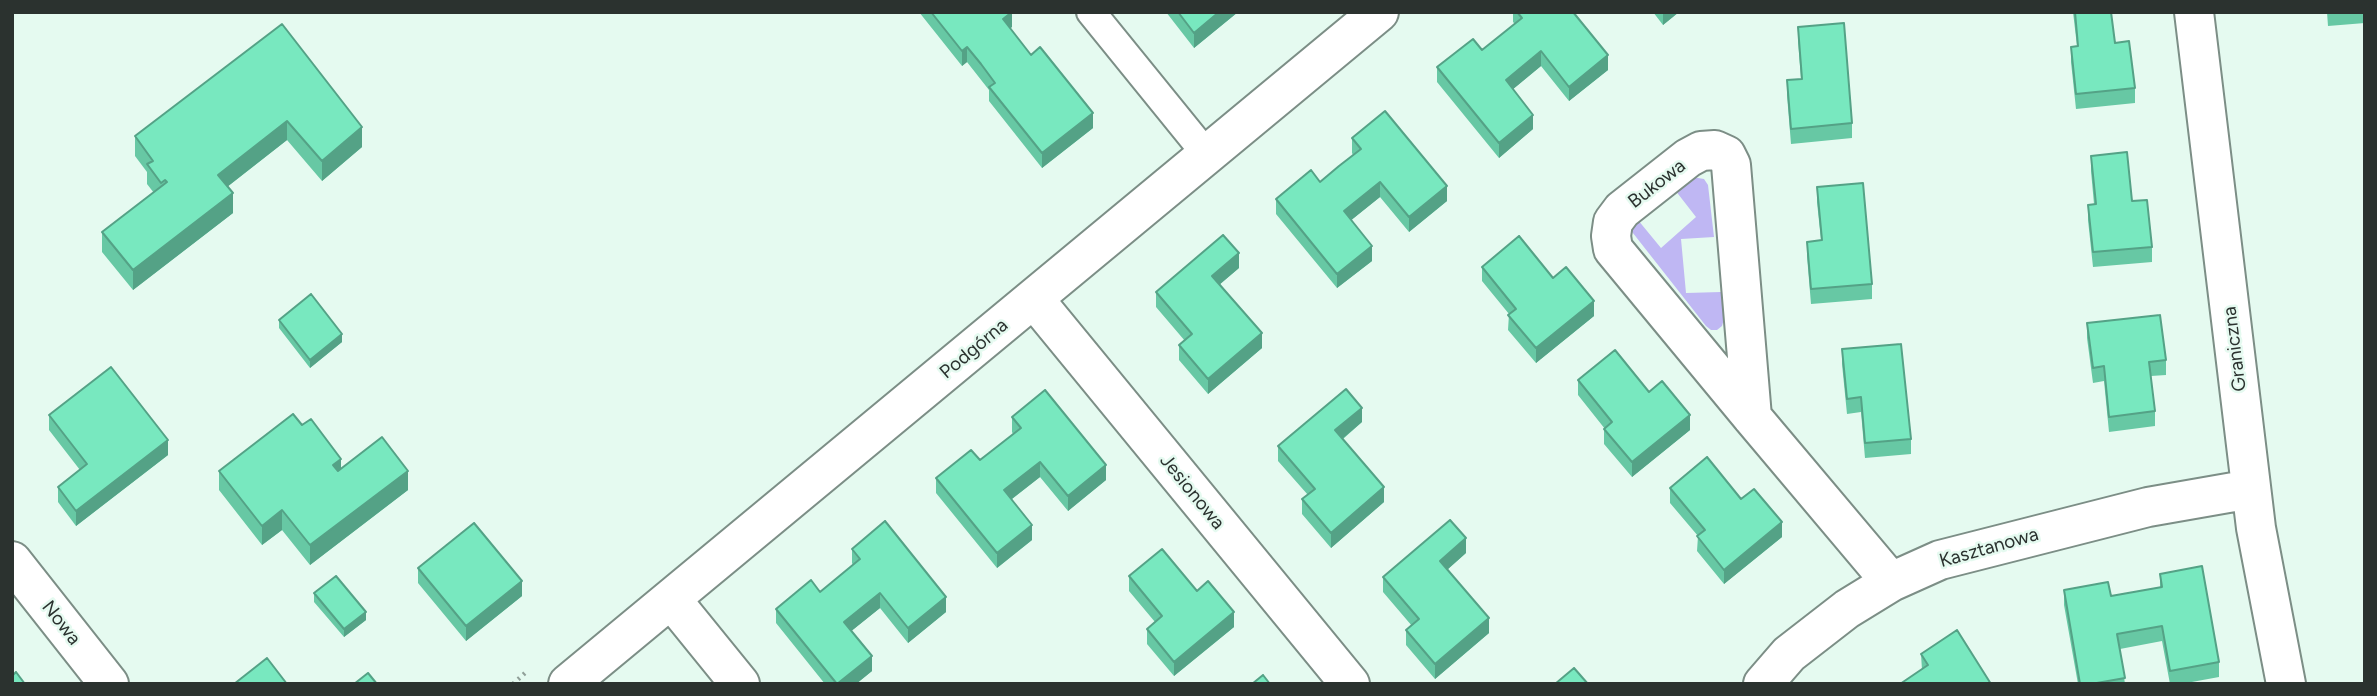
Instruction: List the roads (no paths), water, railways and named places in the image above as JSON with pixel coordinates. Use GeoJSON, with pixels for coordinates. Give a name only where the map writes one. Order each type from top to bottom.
{"type":"FeatureCollection","features":[{"type":"Feature","properties":{"kind":"street","name":"Podgórna"},"geometry":{"type":"LineString","coordinates":[[568,684],[1379,12]]}},
{"type":"Feature","properties":{"kind":"street","name":"Graniczna"},"geometry":{"type":"LineString","coordinates":[[2194,12],[2251,489],[2263,570],[2286,684]]}},
{"type":"Feature","properties":{"kind":"street","name":"Bukowa"},"geometry":{"type":"LineString","coordinates":[[1752,417],[1731,165],[1726,155],[1715,150],[1701,151],[1688,158],[1622,211],[1613,222],[1613,249],[1752,417],[1891,582]]}},
{"type":"Feature","properties":{"kind":"street","name":"Jesionowa"},"geometry":{"type":"LineString","coordinates":[[1034,299],[1350,684]]}},
{"type":"Feature","properties":{"kind":"street","name":"Kasztanowa"},"geometry":{"type":"LineString","coordinates":[[1763,684],[1789,654],[1820,628],[1868,595],[1940,560],[2182,499],[2251,489]]}},
{"type":"Feature","properties":{"kind":"street","name":"Nowa"},"geometry":{"type":"LineString","coordinates":[[12,561],[109,684]]}},
{"type":"Feature","properties":{"kind":"street"},"geometry":{"type":"LineString","coordinates":[[671,599],[740,684]]}},
{"type":"Feature","properties":{"kind":"lane"},"geometry":{"type":"LineString","coordinates":[[1091,12],[1207,155]]}}]}
